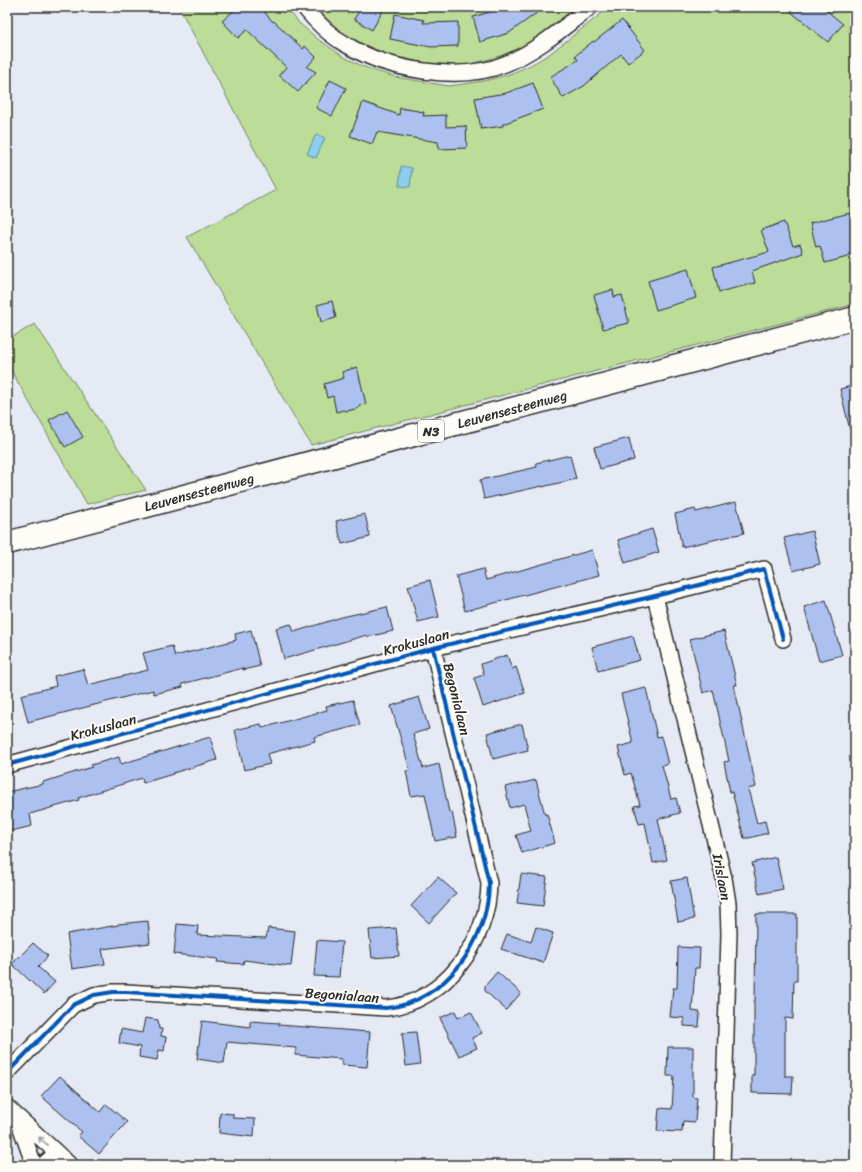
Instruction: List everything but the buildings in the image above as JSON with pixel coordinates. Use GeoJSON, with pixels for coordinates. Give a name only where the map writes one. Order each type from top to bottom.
{"type":"FeatureCollection","features":[{"type":"Feature","properties":{"kind":"main road","name":"Leuvensesteenweg"},"geometry":{"type":"LineString","coordinates":[[7,543],[855,318]]}},
{"type":"Feature","properties":{"kind":"street"},"geometry":{"type":"LineString","coordinates":[[304,7],[328,32],[362,54],[428,72],[448,73],[487,70],[503,65],[537,48],[590,7]]}},
{"type":"Feature","properties":{"kind":"street","name":"Krokuslaan"},"geometry":{"type":"LineString","coordinates":[[7,765],[433,648],[764,569],[783,639]]}},
{"type":"Feature","properties":{"kind":"street","name":"Irislaan"},"geometry":{"type":"LineString","coordinates":[[655,596],[722,870],[728,903],[722,1165]]}},
{"type":"Feature","properties":{"kind":"street","name":"Begonialaan"},"geometry":{"type":"LineString","coordinates":[[7,1073],[68,1009],[79,1001],[98,994],[126,992],[386,1008],[404,1006],[412,1002],[440,985],[453,973],[473,946],[479,932],[486,910],[489,883],[433,648]]}},
{"type":"Feature","properties":{"kind":"street"},"geometry":{"type":"LineString","coordinates":[[12,1112],[67,1162]]}},
{"type":"Feature","properties":{"kind":"street"},"geometry":{"type":"LineString","coordinates":[[12,1112],[34,1165]]}},
{"type":"Feature","properties":{"kind":"street"},"geometry":{"type":"LineString","coordinates":[[44,1165],[47,1160],[55,1157],[67,1162]]}},
{"type":"Feature","properties":{"kind":"green space"},"geometry":{"type":"Polygon","coordinates":[[[179,7],[286,7],[299,23],[319,40],[344,57],[364,67],[395,77],[449,86],[484,81],[507,75],[529,66],[548,55],[610,7],[844,7],[855,16],[855,304],[311,445],[187,237],[276,190],[179,7]]]}},
{"type":"Feature","properties":{"kind":"green space"},"geometry":{"type":"Polygon","coordinates":[[[316,7],[579,7],[545,34],[503,55],[463,65],[436,66],[387,56],[373,51],[345,34],[327,19],[316,7]]]}},
{"type":"Feature","properties":{"kind":"green space"},"geometry":{"type":"Polygon","coordinates":[[[35,324],[146,490],[87,504],[7,363],[7,340],[35,324]]]}},
{"type":"Feature","properties":{"kind":"water"},"geometry":{"type":"Polygon","coordinates":[[[316,134],[325,138],[316,158],[307,154],[316,134]]]}},
{"type":"Feature","properties":{"kind":"water"},"geometry":{"type":"Polygon","coordinates":[[[401,166],[412,168],[410,187],[399,186],[401,166]]]}},
{"type":"Feature","properties":{"kind":"cycle path"},"geometry":{"type":"LineString","coordinates":[[7,765],[433,648],[764,569],[783,639]]}},
{"type":"Feature","properties":{"kind":"cycle path"},"geometry":{"type":"LineString","coordinates":[[7,1073],[73,1005],[94,995],[113,992],[126,992],[386,1008],[407,1004],[427,994],[445,981],[460,965],[472,946],[481,926],[487,905],[489,883],[433,648]]}}]}
